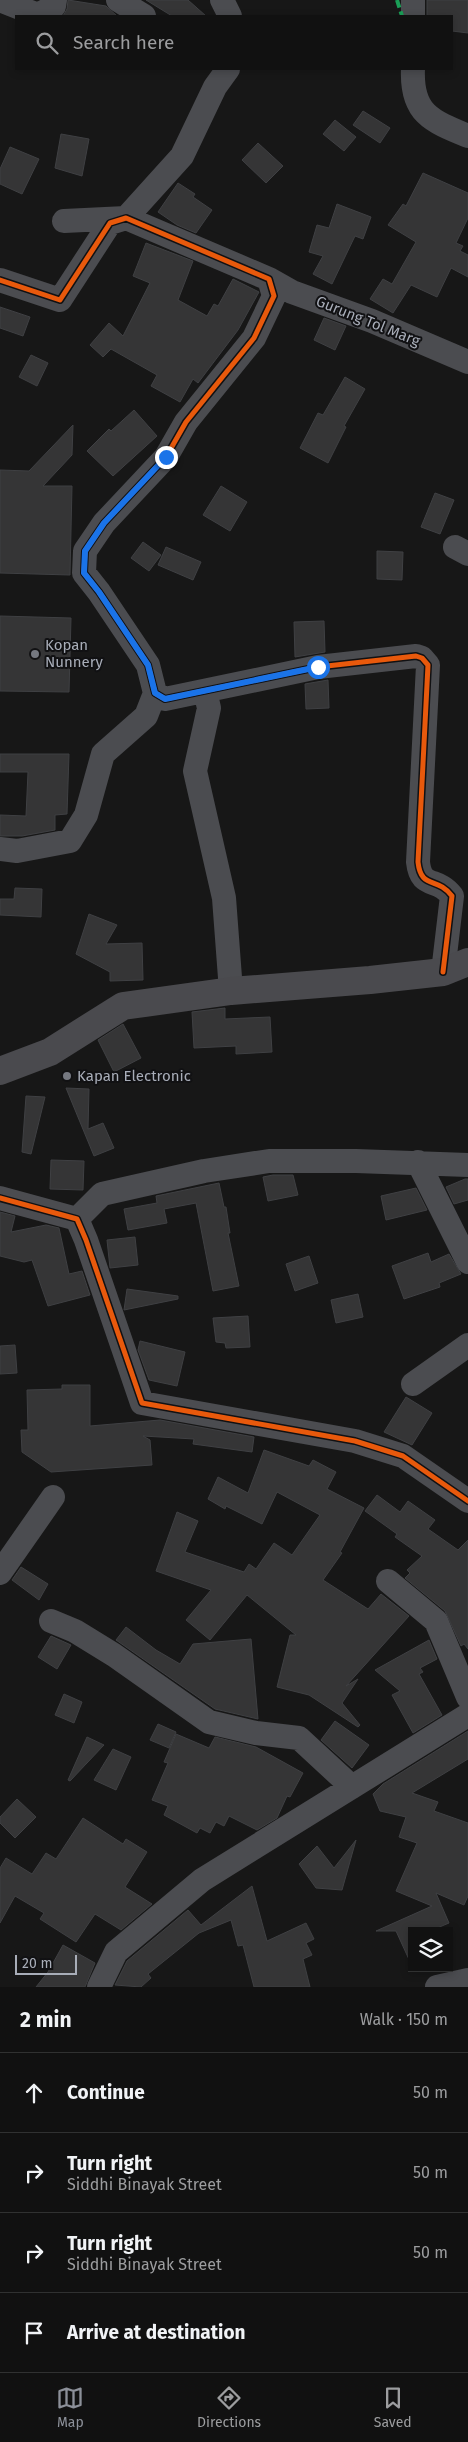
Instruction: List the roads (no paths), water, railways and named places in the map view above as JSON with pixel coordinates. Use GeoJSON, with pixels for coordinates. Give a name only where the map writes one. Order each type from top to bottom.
{"type":"FeatureCollection","features":[{"type":"Feature","properties":{"kind":"main road"},"geometry":{"type":"LineString","coordinates":[[0,1071],[50,1052],[123,1006],[231,992],[443,972],[468,962]]}},
{"type":"Feature","properties":{"kind":"street"},"geometry":{"type":"LineString","coordinates":[[0,0],[38,15],[54,6],[56,0]]}},
{"type":"Feature","properties":{"kind":"street"},"geometry":{"type":"LineString","coordinates":[[118,0],[142,15]]}},
{"type":"Feature","properties":{"kind":"street"},"geometry":{"type":"LineString","coordinates":[[222,0],[230,15]]}},
{"type":"Feature","properties":{"kind":"street"},"geometry":{"type":"LineString","coordinates":[[413,0],[413,15]]}},
{"type":"Feature","properties":{"kind":"street"},"geometry":{"type":"LineString","coordinates":[[413,70],[412,82],[417,102],[426,116],[468,136]]}},
{"type":"Feature","properties":{"kind":"street"},"geometry":{"type":"LineString","coordinates":[[0,280],[60,300],[110,223],[126,218],[182,156],[219,75]]}},
{"type":"Feature","properties":{"kind":"street"},"geometry":{"type":"LineString","coordinates":[[64,221],[126,218]]}},
{"type":"Feature","properties":{"kind":"street","name":"Gurung Tol Marg"},"geometry":{"type":"LineString","coordinates":[[126,218],[269,279],[292,292],[372,321],[468,362]]}},
{"type":"Feature","properties":{"kind":"street"},"geometry":{"type":"LineString","coordinates":[[0,849],[16,851],[70,841],[86,815],[103,754],[146,716],[157,695],[148,665],[84,573],[85,551],[104,523],[166,457],[186,422],[254,338],[274,296],[269,279]]}},
{"type":"Feature","properties":{"kind":"street"},"geometry":{"type":"LineString","coordinates":[[157,695],[165,699],[318,667],[416,656],[422,658],[428,665],[418,862],[420,873],[424,880],[445,887],[452,896],[443,972]]}},
{"type":"Feature","properties":{"kind":"street"},"geometry":{"type":"LineString","coordinates":[[205,691],[209,708],[195,771],[224,898],[231,992]]}},
{"type":"Feature","properties":{"kind":"street"},"geometry":{"type":"LineString","coordinates":[[77,1219],[102,1194],[204,1171],[269,1161],[418,1162],[468,1165]]}},
{"type":"Feature","properties":{"kind":"street"},"geometry":{"type":"LineString","coordinates":[[418,1162],[468,1262]]}},
{"type":"Feature","properties":{"kind":"street"},"geometry":{"type":"LineString","coordinates":[[0,1198],[77,1219]]}},
{"type":"Feature","properties":{"kind":"street"},"geometry":{"type":"LineString","coordinates":[[77,1219],[86,1240],[142,1404],[355,1441],[403,1456],[468,1501]]}},
{"type":"Feature","properties":{"kind":"street"},"geometry":{"type":"LineString","coordinates":[[413,1384],[468,1345]]}},
{"type":"Feature","properties":{"kind":"street"},"geometry":{"type":"LineString","coordinates":[[0,1573],[9,1543],[52,1497]]}},
{"type":"Feature","properties":{"kind":"street"},"geometry":{"type":"LineString","coordinates":[[388,1581],[436,1621],[468,1697]]}},
{"type":"Feature","properties":{"kind":"street"},"geometry":{"type":"LineString","coordinates":[[51,1621],[75,1631],[114,1655],[209,1722],[256,1733],[299,1738],[352,1788]]}},
{"type":"Feature","properties":{"kind":"street"},"geometry":{"type":"LineString","coordinates":[[99,1987],[116,1952],[202,1880],[468,1715]]}},
{"type":"Feature","properties":{"kind":"street"},"geometry":{"type":"LineString","coordinates":[[437,1987],[468,1980]]}},
{"type":"Feature","properties":{"kind":"place","name":"Kopan Nunnery"},"geometry":{"type":"Point","coordinates":[35,654]}},
{"type":"Feature","properties":{"kind":"place","name":"Kapan Electronic"},"geometry":{"type":"Point","coordinates":[67,1076]}}]}
